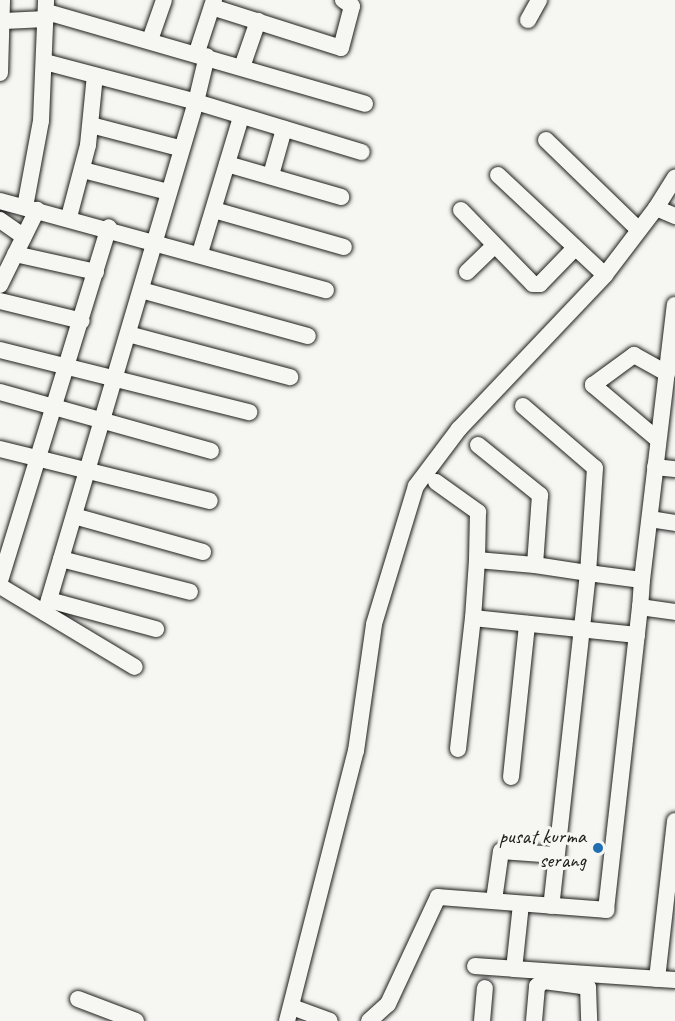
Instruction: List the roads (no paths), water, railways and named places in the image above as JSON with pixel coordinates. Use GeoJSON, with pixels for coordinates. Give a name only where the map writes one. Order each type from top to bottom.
{"type":"FeatureCollection","features":[{"type":"Feature","properties":{"kind":"street"},"geometry":{"type":"LineString","coordinates":[[0,73],[2,0]]}},
{"type":"Feature","properties":{"kind":"street"},"geometry":{"type":"LineString","coordinates":[[150,40],[164,0]]}},
{"type":"Feature","properties":{"kind":"street"},"geometry":{"type":"LineString","coordinates":[[47,606],[156,240],[180,148],[196,102],[202,54],[213,3],[258,21],[341,48],[352,6],[343,0]]}},
{"type":"Feature","properties":{"kind":"street"},"geometry":{"type":"LineString","coordinates":[[528,20],[539,0]]}},
{"type":"Feature","properties":{"kind":"street"},"geometry":{"type":"LineString","coordinates":[[3,21],[46,10],[202,54],[364,104]]}},
{"type":"Feature","properties":{"kind":"street"},"geometry":{"type":"LineString","coordinates":[[0,285],[24,237],[31,209],[45,62],[46,10]]}},
{"type":"Feature","properties":{"kind":"street"},"geometry":{"type":"LineString","coordinates":[[242,67],[258,21]]}},
{"type":"Feature","properties":{"kind":"street"},"geometry":{"type":"LineString","coordinates":[[45,62],[196,102],[362,152]]}},
{"type":"Feature","properties":{"kind":"street"},"geometry":{"type":"LineString","coordinates":[[69,217],[83,170],[95,75]]}},
{"type":"Feature","properties":{"kind":"street"},"geometry":{"type":"LineString","coordinates":[[200,253],[241,117]]}},
{"type":"Feature","properties":{"kind":"street"},"geometry":{"type":"LineString","coordinates":[[90,125],[180,148]]}},
{"type":"Feature","properties":{"kind":"street"},"geometry":{"type":"LineString","coordinates":[[271,175],[284,129]]}},
{"type":"Feature","properties":{"kind":"street"},"geometry":{"type":"LineString","coordinates":[[546,141],[639,230]]}},
{"type":"Feature","properties":{"kind":"street"},"geometry":{"type":"LineString","coordinates":[[227,164],[341,197]]}},
{"type":"Feature","properties":{"kind":"street"},"geometry":{"type":"LineString","coordinates":[[83,170],[168,192]]}},
{"type":"Feature","properties":{"kind":"street"},"geometry":{"type":"LineString","coordinates":[[498,175],[605,275]]}},
{"type":"Feature","properties":{"kind":"street"},"geometry":{"type":"LineString","coordinates":[[330,1021],[290,1014],[356,751],[374,624],[416,486],[459,429],[605,275],[656,208],[675,178]]}},
{"type":"Feature","properties":{"kind":"street"},"geometry":{"type":"LineString","coordinates":[[0,201],[109,227],[326,290]]}},
{"type":"Feature","properties":{"kind":"street"},"geometry":{"type":"LineString","coordinates":[[656,208],[675,216]]}},
{"type":"Feature","properties":{"kind":"street"},"geometry":{"type":"LineString","coordinates":[[214,210],[344,247]]}},
{"type":"Feature","properties":{"kind":"street"},"geometry":{"type":"LineString","coordinates":[[461,210],[494,246],[535,284],[575,248]]}},
{"type":"Feature","properties":{"kind":"street"},"geometry":{"type":"LineString","coordinates":[[0,220],[24,237]]}},
{"type":"Feature","properties":{"kind":"street"},"geometry":{"type":"LineString","coordinates":[[109,227],[70,366],[0,583],[47,606],[135,667]]}},
{"type":"Feature","properties":{"kind":"street"},"geometry":{"type":"LineString","coordinates":[[466,272],[494,246]]}},
{"type":"Feature","properties":{"kind":"street"},"geometry":{"type":"LineString","coordinates":[[15,254],[96,272]]}},
{"type":"Feature","properties":{"kind":"street"},"geometry":{"type":"LineString","coordinates":[[141,290],[308,336]]}},
{"type":"Feature","properties":{"kind":"street"},"geometry":{"type":"LineString","coordinates":[[0,301],[82,321]]}},
{"type":"Feature","properties":{"kind":"street"},"geometry":{"type":"LineString","coordinates":[[369,1021],[388,1004],[438,897],[494,900],[600,913],[609,903],[657,439],[667,415],[675,305]]}},
{"type":"Feature","properties":{"kind":"street"},"geometry":{"type":"LineString","coordinates":[[128,334],[290,377]]}},
{"type":"Feature","properties":{"kind":"street"},"geometry":{"type":"LineString","coordinates":[[0,350],[116,377],[249,412]]}},
{"type":"Feature","properties":{"kind":"street"},"geometry":{"type":"LineString","coordinates":[[657,439],[593,385],[634,355],[671,362]]}},
{"type":"Feature","properties":{"kind":"street"},"geometry":{"type":"LineString","coordinates":[[0,392],[56,411],[103,420],[211,451]]}},
{"type":"Feature","properties":{"kind":"street"},"geometry":{"type":"LineString","coordinates":[[523,406],[595,468],[588,573],[551,906]]}},
{"type":"Feature","properties":{"kind":"street"},"geometry":{"type":"LineString","coordinates":[[478,445],[540,495],[535,565]]}},
{"type":"Feature","properties":{"kind":"street"},"geometry":{"type":"LineString","coordinates":[[0,449],[210,501]]}},
{"type":"Feature","properties":{"kind":"street"},"geometry":{"type":"LineString","coordinates":[[655,467],[675,469]]}},
{"type":"Feature","properties":{"kind":"street"},"geometry":{"type":"LineString","coordinates":[[436,482],[478,512],[473,618],[458,749]]}},
{"type":"Feature","properties":{"kind":"street"},"geometry":{"type":"LineString","coordinates":[[74,516],[203,552]]}},
{"type":"Feature","properties":{"kind":"street"},"geometry":{"type":"LineString","coordinates":[[650,519],[675,523]]}},
{"type":"Feature","properties":{"kind":"street"},"geometry":{"type":"LineString","coordinates":[[61,560],[190,592]]}},
{"type":"Feature","properties":{"kind":"street"},"geometry":{"type":"LineString","coordinates":[[477,560],[535,565],[642,580]]}},
{"type":"Feature","properties":{"kind":"street"},"geometry":{"type":"LineString","coordinates":[[47,606],[156,629]]}},
{"type":"Feature","properties":{"kind":"street"},"geometry":{"type":"LineString","coordinates":[[640,607],[675,612]]}},
{"type":"Feature","properties":{"kind":"street"},"geometry":{"type":"LineString","coordinates":[[473,618],[637,635]]}},
{"type":"Feature","properties":{"kind":"street"},"geometry":{"type":"LineString","coordinates":[[512,777],[527,624]]}},
{"type":"Feature","properties":{"kind":"street"},"geometry":{"type":"LineString","coordinates":[[657,979],[675,821]]}},
{"type":"Feature","properties":{"kind":"street"},"geometry":{"type":"LineString","coordinates":[[494,900],[501,851],[556,855]]}},
{"type":"Feature","properties":{"kind":"street"},"geometry":{"type":"LineString","coordinates":[[514,969],[521,904]]}},
{"type":"Feature","properties":{"kind":"street"},"geometry":{"type":"LineString","coordinates":[[475,966],[675,980]]}},
{"type":"Feature","properties":{"kind":"street"},"geometry":{"type":"LineString","coordinates":[[534,1021],[537,986],[544,981],[588,987],[589,1021]]}},
{"type":"Feature","properties":{"kind":"street"},"geometry":{"type":"LineString","coordinates":[[482,1021],[485,988]]}},
{"type":"Feature","properties":{"kind":"street"},"geometry":{"type":"LineString","coordinates":[[78,999],[136,1021]]}},
{"type":"Feature","properties":{"kind":"place","name":"pusat kurma serang"},"geometry":{"type":"Point","coordinates":[598,848]}}]}
